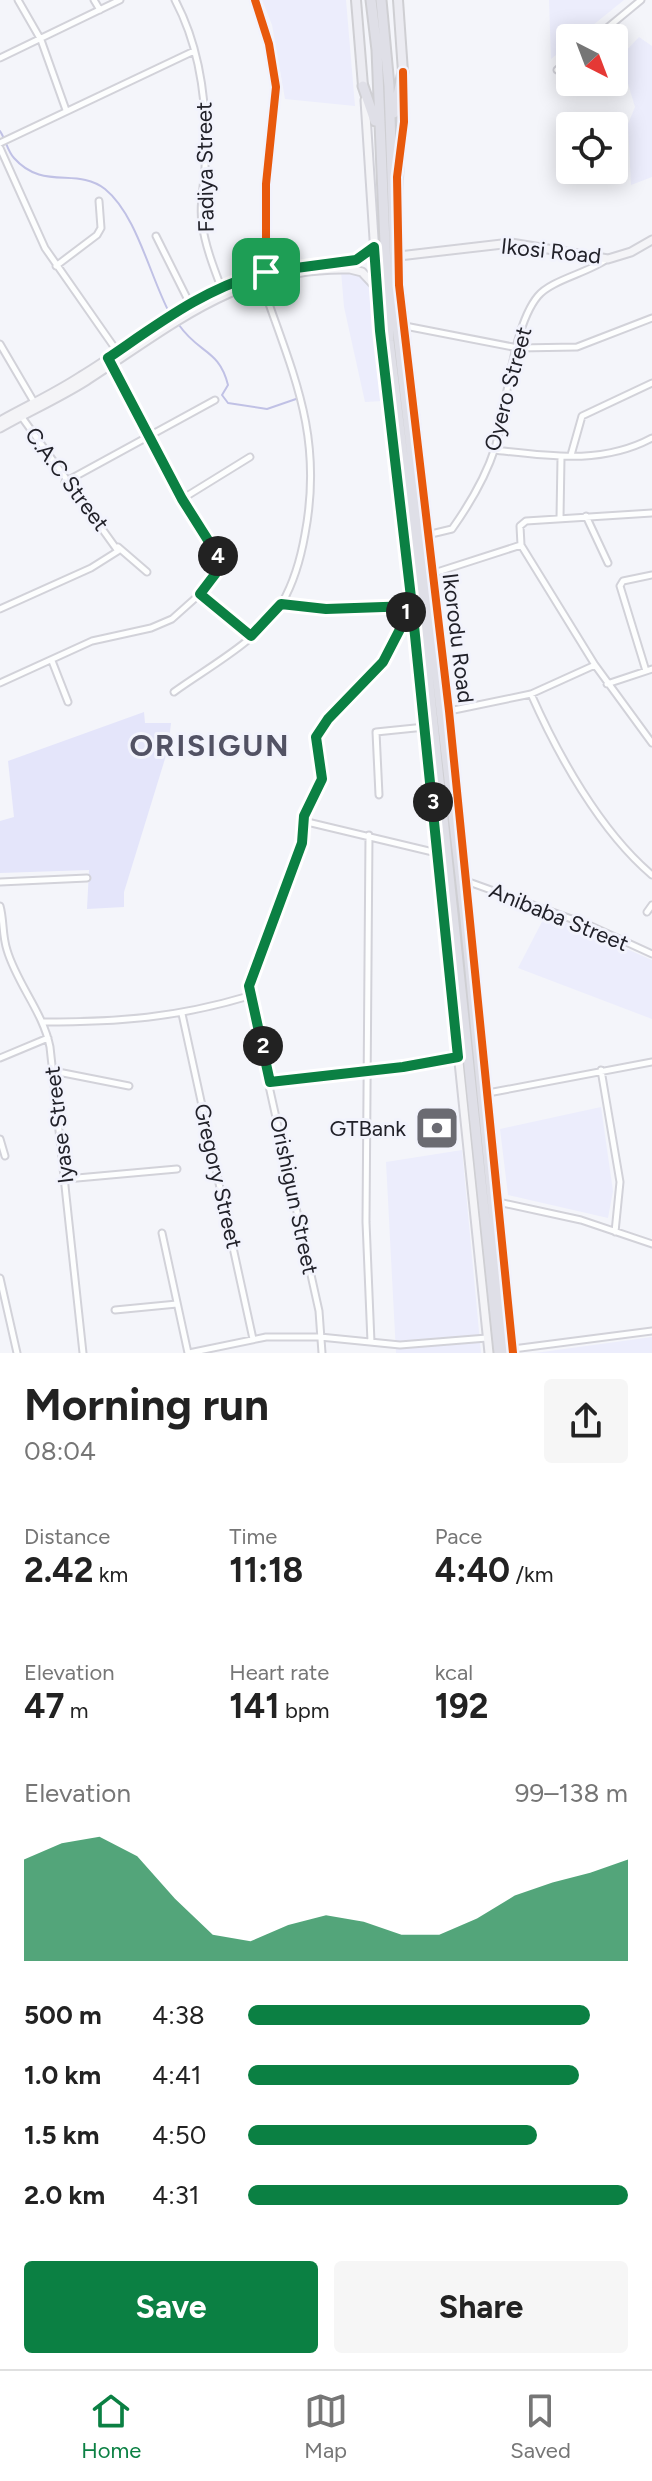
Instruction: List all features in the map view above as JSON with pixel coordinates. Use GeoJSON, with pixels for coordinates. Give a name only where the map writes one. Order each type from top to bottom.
{"type":"FeatureCollection","features":[{"type":"Feature","properties":{"kind":"highway","name":"Ikorodu Road"},"geometry":{"type":"LineString","coordinates":[[371,0],[379,132],[378,246],[424,633],[499,1353]]}},
{"type":"Feature","properties":{"kind":"highway","name":"Ikorodu Road"},"geometry":{"type":"LineString","coordinates":[[381,0],[391,128],[397,325],[487,1099],[511,1352]]}},
{"type":"Feature","properties":{"kind":"highway"},"geometry":{"type":"LineString","coordinates":[[391,128],[403,72]]}},
{"type":"Feature","properties":{"kind":"highway"},"geometry":{"type":"LineString","coordinates":[[363,86],[379,132]]}},
{"type":"Feature","properties":{"kind":"highway"},"geometry":{"type":"LineString","coordinates":[[375,259],[378,246]]}},
{"type":"Feature","properties":{"kind":"main road","name":"Ikorodu Road"},"geometry":{"type":"LineString","coordinates":[[356,0],[363,86]]}},
{"type":"Feature","properties":{"kind":"main road","name":"Ikorodu Road"},"geometry":{"type":"LineString","coordinates":[[398,0],[403,72]]}},
{"type":"Feature","properties":{"kind":"street"},"geometry":{"type":"LineString","coordinates":[[18,0],[41,40],[66,110]]}},
{"type":"Feature","properties":{"kind":"street"},"geometry":{"type":"LineString","coordinates":[[94,0],[100,10]]}},
{"type":"Feature","properties":{"kind":"street"},"geometry":{"type":"LineString","coordinates":[[0,58],[120,0]]}},
{"type":"Feature","properties":{"kind":"street","name":"Fadiya Street"},"geometry":{"type":"LineString","coordinates":[[175,0],[194,51],[204,94],[206,137],[202,225],[221,287]]}},
{"type":"Feature","properties":{"kind":"street"},"geometry":{"type":"LineString","coordinates":[[255,0],[269,44],[276,87],[266,184],[266,272]]}},
{"type":"Feature","properties":{"kind":"street"},"geometry":{"type":"LineString","coordinates":[[612,24],[641,0]]}},
{"type":"Feature","properties":{"kind":"street"},"geometry":{"type":"LineString","coordinates":[[120,354],[40,240],[0,146],[7,139],[66,110],[194,51]]}},
{"type":"Feature","properties":{"kind":"street","name":"Ikorodu Road"},"geometry":{"type":"LineString","coordinates":[[403,72],[404,122],[397,177],[403,326],[449,711],[487,1099]]}},
{"type":"Feature","properties":{"kind":"street","name":"Ikorodu Road"},"geometry":{"type":"LineString","coordinates":[[363,86],[378,246]]}},
{"type":"Feature","properties":{"kind":"street"},"geometry":{"type":"LineString","coordinates":[[56,266],[97,235],[101,228],[99,201]]}},
{"type":"Feature","properties":{"kind":"street"},"geometry":{"type":"LineString","coordinates":[[156,236],[190,304]]}},
{"type":"Feature","properties":{"kind":"street","name":"Ikosi Road"},"geometry":{"type":"LineString","coordinates":[[399,256],[511,243],[608,259],[652,240]]}},
{"type":"Feature","properties":{"kind":"street"},"geometry":{"type":"LineString","coordinates":[[0,428],[110,361],[190,304],[221,287],[266,272],[356,260],[378,246]]}},
{"type":"Feature","properties":{"kind":"street","name":"Ikorodu Road"},"geometry":{"type":"LineString","coordinates":[[375,259],[489,1353]]}},
{"type":"Feature","properties":{"kind":"street","name":"Oyero Street"},"geometry":{"type":"LineString","coordinates":[[427,535],[452,529],[494,450],[523,325],[536,297],[545,289],[592,270],[608,259]]}},
{"type":"Feature","properties":{"kind":"street"},"geometry":{"type":"LineString","coordinates":[[175,316],[260,280],[355,269],[377,288]]}},
{"type":"Feature","properties":{"kind":"street"},"geometry":{"type":"LineString","coordinates":[[174,692],[251,636],[281,604],[298,565],[307,522],[312,495],[312,442],[304,402],[260,280]]}},
{"type":"Feature","properties":{"kind":"street"},"geometry":{"type":"LineString","coordinates":[[403,326],[518,348],[583,346],[652,318]]}},
{"type":"Feature","properties":{"kind":"street"},"geometry":{"type":"LineString","coordinates":[[0,344],[34,402]]}},
{"type":"Feature","properties":{"kind":"street"},"geometry":{"type":"LineString","coordinates":[[0,421],[110,361]]}},
{"type":"Feature","properties":{"kind":"street"},"geometry":{"type":"LineString","coordinates":[[0,683],[106,636],[160,625],[200,594],[216,573],[218,556],[182,499],[110,361]]}},
{"type":"Feature","properties":{"kind":"street"},"geometry":{"type":"LineString","coordinates":[[571,455],[582,416],[652,383]]}},
{"type":"Feature","properties":{"kind":"street"},"geometry":{"type":"LineString","coordinates":[[65,482],[215,400]]}},
{"type":"Feature","properties":{"kind":"street","name":"C.A.C Street"},"geometry":{"type":"LineString","coordinates":[[0,609],[101,563],[115,554],[118,547],[65,482],[21,416]]}},
{"type":"Feature","properties":{"kind":"street"},"geometry":{"type":"LineString","coordinates":[[494,450],[561,458],[620,453],[652,438]]}},
{"type":"Feature","properties":{"kind":"street"},"geometry":{"type":"LineString","coordinates":[[182,499],[250,457]]}},
{"type":"Feature","properties":{"kind":"street"},"geometry":{"type":"LineString","coordinates":[[560,518],[561,458]]}},
{"type":"Feature","properties":{"kind":"street"},"geometry":{"type":"LineString","coordinates":[[652,513],[526,521],[520,526],[521,545],[607,684],[652,743]]}},
{"type":"Feature","properties":{"kind":"street"},"geometry":{"type":"LineString","coordinates":[[586,516],[608,563]]}},
{"type":"Feature","properties":{"kind":"street"},"geometry":{"type":"LineString","coordinates":[[431,574],[521,545]]}},
{"type":"Feature","properties":{"kind":"street"},"geometry":{"type":"LineString","coordinates":[[118,547],[147,572]]}},
{"type":"Feature","properties":{"kind":"street"},"geometry":{"type":"LineString","coordinates":[[607,684],[649,670],[620,586],[623,581],[652,575]]}},
{"type":"Feature","properties":{"kind":"street"},"geometry":{"type":"LineString","coordinates":[[200,594],[251,636]]}},
{"type":"Feature","properties":{"kind":"street"},"geometry":{"type":"LineString","coordinates":[[281,604],[326,609],[410,606]]}},
{"type":"Feature","properties":{"kind":"street","name":"Orishigun Street"},"geometry":{"type":"LineString","coordinates":[[322,1353],[319,1311],[249,996],[251,977],[302,843],[303,821],[323,775],[316,737],[328,719],[383,662],[410,606]]}},
{"type":"Feature","properties":{"kind":"street"},"geometry":{"type":"LineString","coordinates":[[52,661],[68,702]]}},
{"type":"Feature","properties":{"kind":"street"},"geometry":{"type":"LineString","coordinates":[[449,711],[531,694],[595,665]]}},
{"type":"Feature","properties":{"kind":"street"},"geometry":{"type":"LineString","coordinates":[[531,694],[557,753],[605,820],[652,875]]}},
{"type":"Feature","properties":{"kind":"street"},"geometry":{"type":"LineString","coordinates":[[379,795],[376,732],[425,727]]}},
{"type":"Feature","properties":{"kind":"street"},"geometry":{"type":"LineString","coordinates":[[303,821],[438,853]]}},
{"type":"Feature","properties":{"kind":"street"},"geometry":{"type":"LineString","coordinates":[[369,835],[367,1320],[371,1342]]}},
{"type":"Feature","properties":{"kind":"street"},"geometry":{"type":"LineString","coordinates":[[0,882],[87,878]]}},
{"type":"Feature","properties":{"kind":"street","name":"Anibaba Street"},"geometry":{"type":"LineString","coordinates":[[466,881],[591,926],[652,954]]}},
{"type":"Feature","properties":{"kind":"street"},"geometry":{"type":"LineString","coordinates":[[647,912],[652,905]]}},
{"type":"Feature","properties":{"kind":"street","name":"Iyase Street"},"geometry":{"type":"LineString","coordinates":[[0,906],[6,948],[48,1038],[83,1353]]}},
{"type":"Feature","properties":{"kind":"street"},"geometry":{"type":"LineString","coordinates":[[43,1022],[137,1021],[182,1014],[249,996]]}},
{"type":"Feature","properties":{"kind":"street","name":"Gregory Street"},"geometry":{"type":"LineString","coordinates":[[182,1014],[253,1339]]}},
{"type":"Feature","properties":{"kind":"street"},"geometry":{"type":"LineString","coordinates":[[0,1058],[48,1038]]}},
{"type":"Feature","properties":{"kind":"street"},"geometry":{"type":"LineString","coordinates":[[270,1082],[458,1057]]}},
{"type":"Feature","properties":{"kind":"street"},"geometry":{"type":"LineString","coordinates":[[487,1099],[601,1070],[652,1062]]}},
{"type":"Feature","properties":{"kind":"street"},"geometry":{"type":"LineString","coordinates":[[601,1070],[620,1182],[615,1232]]}},
{"type":"Feature","properties":{"kind":"street"},"geometry":{"type":"LineString","coordinates":[[53,1071],[129,1086]]}},
{"type":"Feature","properties":{"kind":"street"},"geometry":{"type":"LineString","coordinates":[[0,1139],[5,1156]]}},
{"type":"Feature","properties":{"kind":"street","name":"Ikorodu Road"},"geometry":{"type":"LineString","coordinates":[[492,1163],[511,1352]]}},
{"type":"Feature","properties":{"kind":"street"},"geometry":{"type":"LineString","coordinates":[[66,1179],[177,1169]]}},
{"type":"Feature","properties":{"kind":"street"},"geometry":{"type":"LineString","coordinates":[[498,1202],[581,1220],[652,1244]]}},
{"type":"Feature","properties":{"kind":"street"},"geometry":{"type":"LineString","coordinates":[[162,1233],[189,1353],[205,1352],[253,1339],[320,1337],[400,1345],[487,1338]]}},
{"type":"Feature","properties":{"kind":"street"},"geometry":{"type":"LineString","coordinates":[[0,1278],[17,1353]]}},
{"type":"Feature","properties":{"kind":"street"},"geometry":{"type":"LineString","coordinates":[[115,1310],[177,1304]]}},
{"type":"Feature","properties":{"kind":"street"},"geometry":{"type":"LineString","coordinates":[[511,1352],[652,1331]]}},
{"type":"Feature","properties":{"kind":"shaded area"},"geometry":{"type":"Polygon","coordinates":[[[262,0],[346,0],[355,106],[285,99],[272,25],[262,0]]]}},
{"type":"Feature","properties":{"kind":"shaded area"},"geometry":{"type":"Polygon","coordinates":[[[549,0],[624,0],[594,24],[556,24],[556,55],[551,59],[549,0]]]}},
{"type":"Feature","properties":{"kind":"shaded area"},"geometry":{"type":"Polygon","coordinates":[[[639,37],[652,46],[652,177],[631,185],[628,124],[635,107],[628,84],[628,49],[639,37]]]}},
{"type":"Feature","properties":{"kind":"shaded area"},"geometry":{"type":"Polygon","coordinates":[[[341,271],[372,271],[383,401],[365,402],[344,307],[341,271]]]}},
{"type":"Feature","properties":{"kind":"shaded area"},"geometry":{"type":"Polygon","coordinates":[[[144,712],[145,723],[171,723],[168,749],[124,892],[124,907],[87,909],[89,870],[0,873],[0,821],[14,817],[8,761],[144,712]]]}},
{"type":"Feature","properties":{"kind":"shaded area"},"geometry":{"type":"Polygon","coordinates":[[[546,914],[652,960],[652,1019],[518,968],[546,914]]]}},
{"type":"Feature","properties":{"kind":"shaded area"},"geometry":{"type":"Polygon","coordinates":[[[601,1107],[613,1191],[608,1218],[508,1195],[500,1129],[601,1107]]]}},
{"type":"Feature","properties":{"kind":"shaded area"},"geometry":{"type":"Polygon","coordinates":[[[462,1150],[481,1353],[396,1353],[386,1162],[462,1150]]]}},
{"type":"Feature","properties":{"kind":"shaded area"},"geometry":{"type":"Polygon","coordinates":[[[652,1337],[652,1353],[535,1353],[652,1337]]]}},
{"type":"Feature","properties":{"kind":"waterway"},"geometry":{"type":"LineString","coordinates":[[0,131],[12,155],[25,168],[48,177],[94,183],[116,200],[134,230],[170,314]]}},
{"type":"Feature","properties":{"kind":"waterway"},"geometry":{"type":"LineString","coordinates":[[179,325],[219,365],[228,385],[222,395],[228,403],[267,409],[296,399]]}},
{"type":"Feature","properties":{"kind":"cycle path"},"geometry":{"type":"LineString","coordinates":[[255,0],[269,44],[276,87],[266,184],[266,272]]}},
{"type":"Feature","properties":{"kind":"cycle path"},"geometry":{"type":"LineString","coordinates":[[403,72],[404,122],[397,177],[399,285],[449,711],[513,1353]]}},
{"type":"Feature","properties":{"kind":"place","name":"GTBank"},"geometry":{"type":"Point","coordinates":[437,1128]}},
{"type":"Feature","properties":{"kind":"district","name":"ORISIGUN"},"geometry":{"type":"Point","coordinates":[210,745]}},
{"type":"Feature","properties":{"kind":"route"},"geometry":{"type":"LineString","coordinates":[[266,272],[221,287],[173,313],[108,358],[182,499],[218,556],[220,564],[216,573],[200,594],[251,636],[281,604],[326,609],[412,606],[458,1057],[403,1067],[270,1082],[249,986],[302,843],[304,816],[322,779],[316,737],[328,719],[369,680],[383,662],[412,606],[380,331],[374,247],[356,260],[266,272]]}}]}
